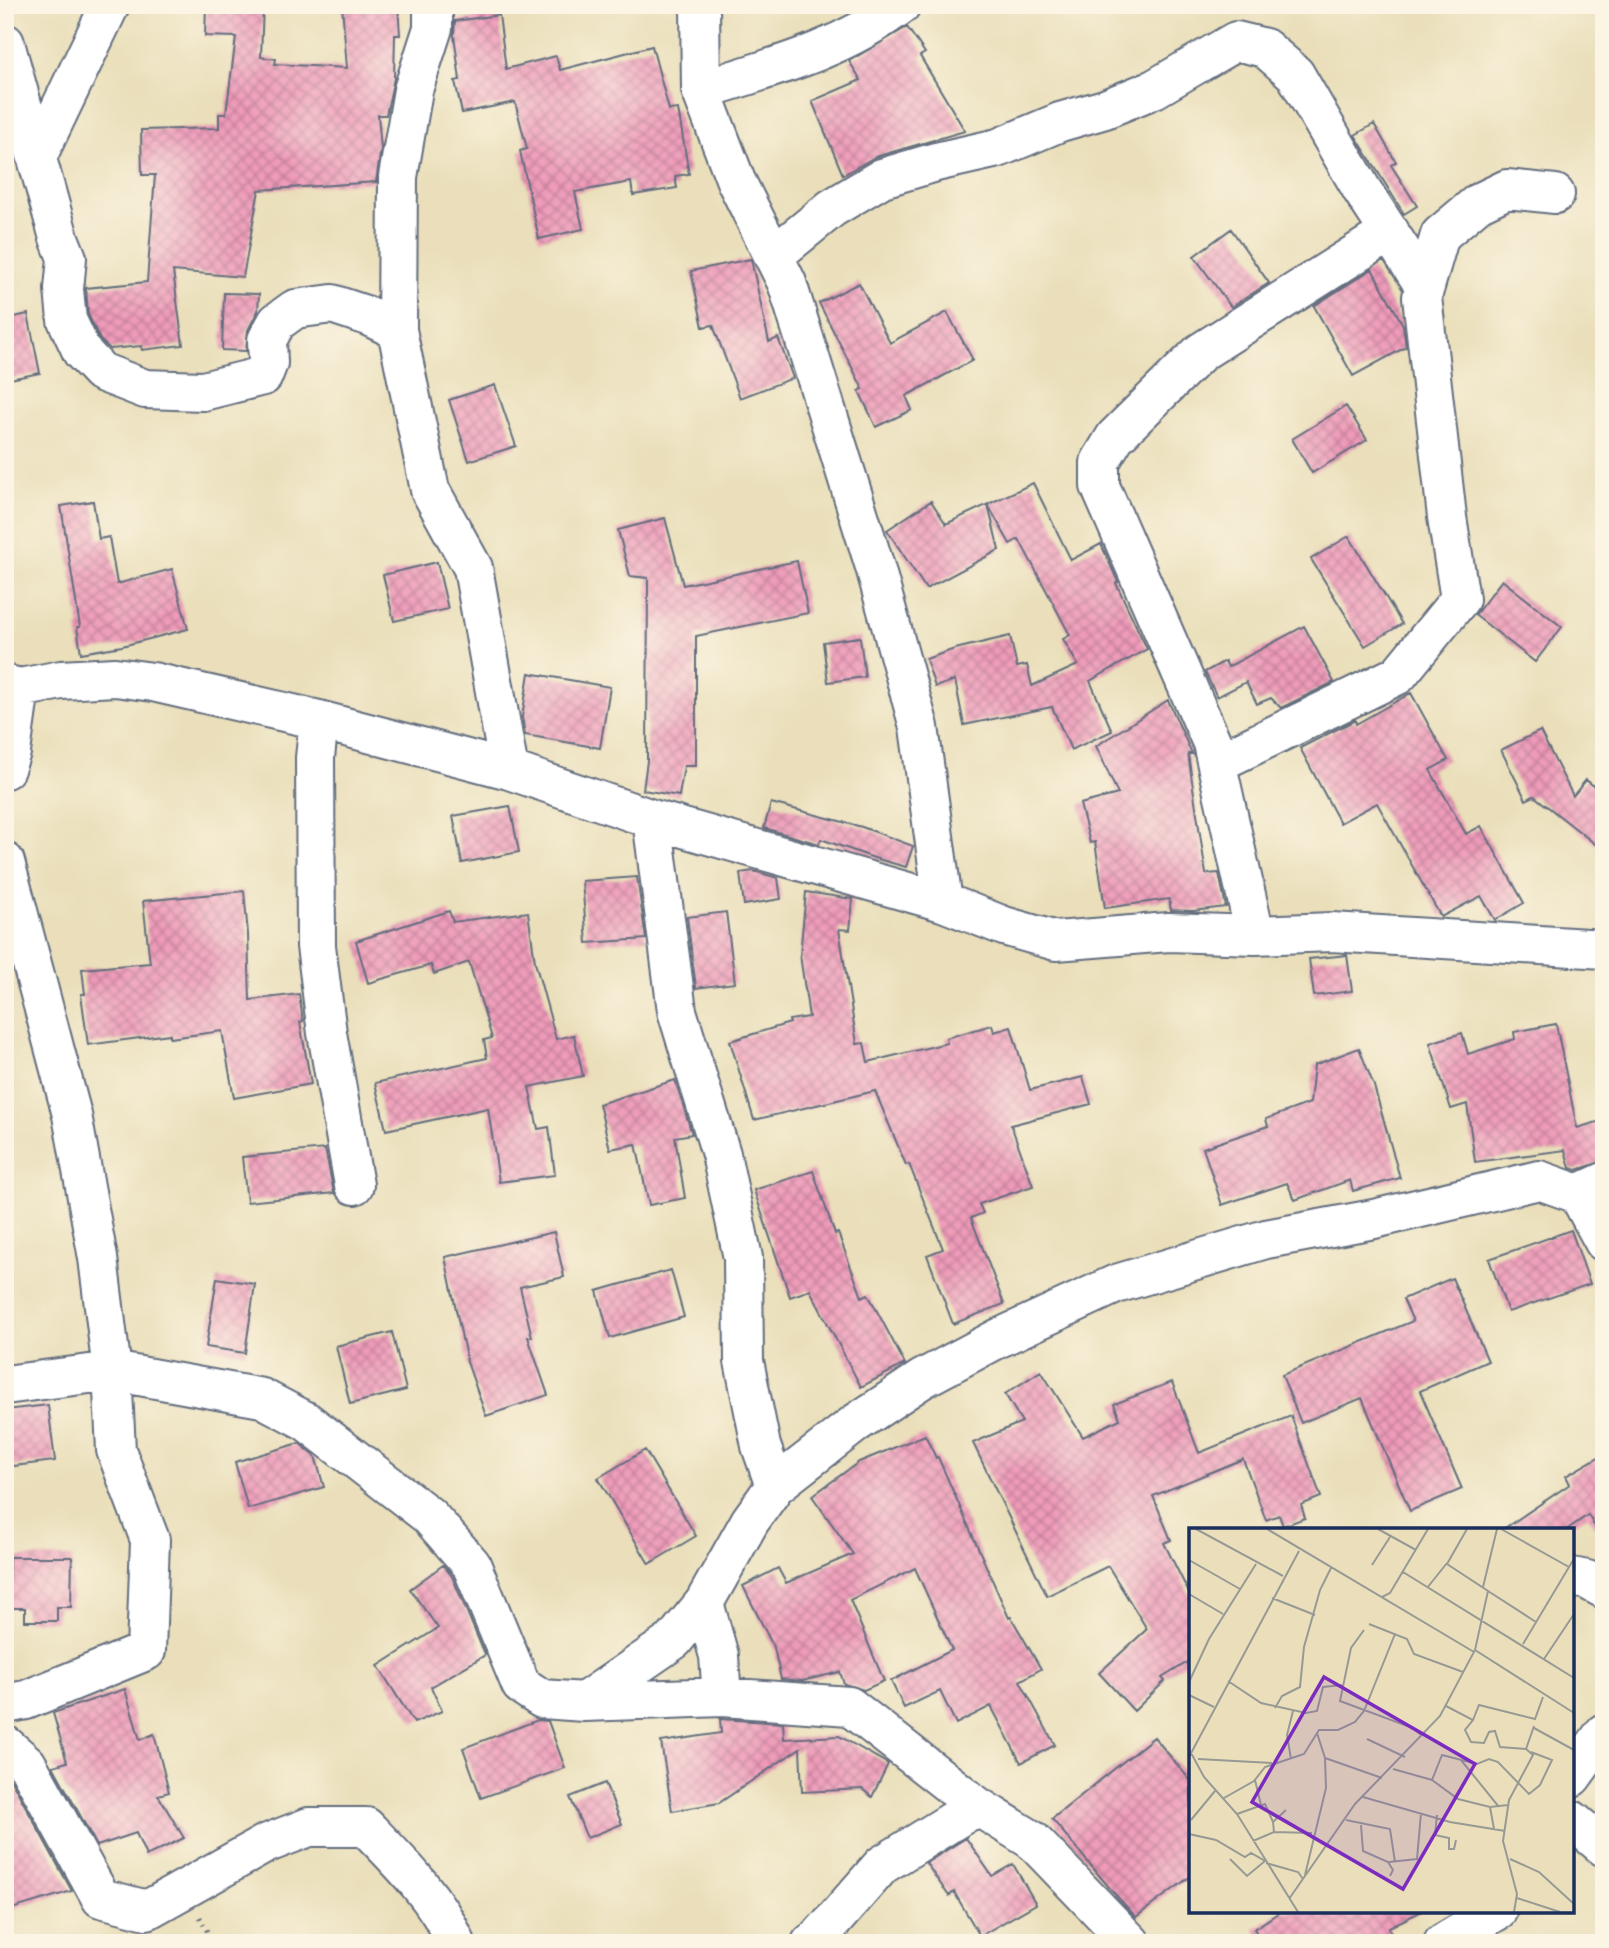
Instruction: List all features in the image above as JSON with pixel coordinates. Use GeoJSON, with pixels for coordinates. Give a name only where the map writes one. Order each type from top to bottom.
{"type":"FeatureCollection","features":[{"type":"Feature","properties":{"kind":"street"},"geometry":{"type":"LineString","coordinates":[[37,157],[110,5]]}},
{"type":"Feature","properties":{"kind":"street"},"geometry":{"type":"LineString","coordinates":[[433,5],[433,28],[413,90],[398,177],[397,330],[430,490],[473,568],[509,770]]}},
{"type":"Feature","properties":{"kind":"street"},"geometry":{"type":"LineString","coordinates":[[700,5],[701,90],[736,181],[787,283],[822,390],[919,727],[943,902]]}},
{"type":"Feature","properties":{"kind":"street"},"geometry":{"type":"LineString","coordinates":[[701,90],[827,48],[859,34],[901,5]]}},
{"type":"Feature","properties":{"kind":"street"},"geometry":{"type":"LineString","coordinates":[[774,256],[832,208],[882,178],[998,148],[1060,122],[1105,109],[1154,89],[1236,41],[1265,48],[1295,74],[1362,190],[1425,287]]}},
{"type":"Feature","properties":{"kind":"street"},"geometry":{"type":"LineString","coordinates":[[5,43],[59,238],[67,258],[64,289],[67,320],[82,352],[101,372],[145,389],[203,391],[263,376],[268,363],[268,340],[277,322],[295,309],[332,304],[368,316],[397,330]]}},
{"type":"Feature","properties":{"kind":"street"},"geometry":{"type":"LineString","coordinates":[[1217,763],[1398,675],[1460,599],[1447,517],[1422,297],[1440,235],[1478,203],[1507,189],[1555,194]]}},
{"type":"Feature","properties":{"kind":"street"},"geometry":{"type":"LineString","coordinates":[[1255,935],[1212,743],[1100,485],[1100,462],[1115,437],[1201,352],[1390,232]]}},
{"type":"Feature","properties":{"kind":"street"},"geometry":{"type":"LineString","coordinates":[[5,769],[12,752],[12,686],[115,677],[153,682],[319,720],[509,770],[652,818],[943,902],[1004,926],[1056,941],[1169,932],[1255,935],[1332,932],[1604,949]]}},
{"type":"Feature","properties":{"kind":"street"},"geometry":{"type":"LineString","coordinates":[[319,720],[315,758],[316,946],[327,1032],[354,1185]]}},
{"type":"Feature","properties":{"kind":"street"},"geometry":{"type":"LineString","coordinates":[[652,818],[677,1011],[721,1154],[743,1258],[744,1362],[761,1446],[775,1486]]}},
{"type":"Feature","properties":{"kind":"street"},"geometry":{"type":"LineString","coordinates":[[5,862],[72,1115],[97,1258],[112,1371],[116,1450],[150,1540],[146,1651],[26,1700],[5,1704]]}},
{"type":"Feature","properties":{"kind":"street"},"geometry":{"type":"LineString","coordinates":[[584,1702],[674,1640],[704,1603],[750,1521],[775,1486],[856,1423],[922,1379],[1061,1307],[1116,1284],[1266,1238],[1374,1219],[1539,1180],[1591,1188],[1604,1242]]}},
{"type":"Feature","properties":{"kind":"street"},"geometry":{"type":"LineString","coordinates":[[5,1384],[112,1371],[262,1398],[306,1421],[429,1516],[471,1564],[521,1685],[542,1699],[584,1702],[722,1697],[849,1706],[977,1806],[1032,1840],[1130,1943]]}},
{"type":"Feature","properties":{"kind":"street"},"geometry":{"type":"LineString","coordinates":[[1574,1577],[1587,1580],[1604,1589]]}},
{"type":"Feature","properties":{"kind":"street"},"geometry":{"type":"LineString","coordinates":[[704,1603],[719,1656],[722,1697]]}},
{"type":"Feature","properties":{"kind":"street"},"geometry":{"type":"LineString","coordinates":[[1574,1774],[1604,1733]]}},
{"type":"Feature","properties":{"kind":"street"},"geometry":{"type":"LineString","coordinates":[[5,1745],[27,1764],[102,1898],[147,1910],[265,1844],[310,1827],[366,1827],[415,1878],[447,1923],[456,1943]]}},
{"type":"Feature","properties":{"kind":"street"},"geometry":{"type":"LineString","coordinates":[[811,1943],[882,1865],[977,1806]]}},
{"type":"Feature","properties":{"kind":"street"},"geometry":{"type":"LineString","coordinates":[[1087,1896],[1106,1943]]}},
{"type":"Feature","properties":{"kind":"street"},"geometry":{"type":"LineString","coordinates":[[1443,1943],[1494,1913]]}},
{"type":"Feature","properties":{"kind":"building"},"geometry":{"type":"Polygon","coordinates":[[[206,5],[263,5],[261,57],[276,59],[275,64],[347,68],[342,5],[398,5],[400,35],[395,35],[394,78],[386,115],[378,115],[381,149],[376,182],[259,190],[243,277],[173,271],[183,345],[142,350],[141,346],[110,349],[100,340],[88,314],[86,288],[147,282],[155,175],[142,175],[141,130],[219,128],[219,114],[226,114],[236,37],[205,36],[206,5]]]}},
{"type":"Feature","properties":{"kind":"building"},"geometry":{"type":"Polygon","coordinates":[[[499,15],[506,69],[556,56],[560,70],[652,46],[669,110],[678,109],[689,174],[675,176],[677,188],[633,195],[631,182],[575,192],[583,229],[539,239],[520,151],[527,149],[515,102],[462,113],[455,81],[460,80],[454,35],[455,21],[499,15]]]}},
{"type":"Feature","properties":{"kind":"building"},"geometry":{"type":"Polygon","coordinates":[[[907,27],[925,53],[920,56],[965,131],[875,157],[843,175],[812,101],[861,80],[849,61],[907,27]]]}},
{"type":"Feature","properties":{"kind":"building"},"geometry":{"type":"Polygon","coordinates":[[[1374,124],[1396,162],[1391,165],[1417,206],[1404,214],[1355,135],[1374,124]]]}},
{"type":"Feature","properties":{"kind":"building"},"geometry":{"type":"Polygon","coordinates":[[[1231,229],[1269,283],[1231,307],[1194,256],[1231,229]]]}},
{"type":"Feature","properties":{"kind":"building"},"geometry":{"type":"Polygon","coordinates":[[[751,259],[769,342],[778,338],[793,378],[740,398],[713,325],[703,327],[691,271],[751,259]]]}},
{"type":"Feature","properties":{"kind":"building"},"geometry":{"type":"Polygon","coordinates":[[[1372,269],[1403,325],[1406,347],[1353,376],[1314,306],[1372,269]]]}},
{"type":"Feature","properties":{"kind":"building"},"geometry":{"type":"Polygon","coordinates":[[[859,283],[890,343],[947,312],[973,360],[906,396],[912,410],[876,427],[859,391],[863,389],[819,303],[859,283]]]}},
{"type":"Feature","properties":{"kind":"building"},"geometry":{"type":"Polygon","coordinates":[[[224,293],[259,294],[258,311],[248,330],[246,351],[222,350],[224,293]]]}},
{"type":"Feature","properties":{"kind":"building"},"geometry":{"type":"Polygon","coordinates":[[[28,314],[40,373],[5,380],[5,319],[28,314]]]}},
{"type":"Feature","properties":{"kind":"building"},"geometry":{"type":"Polygon","coordinates":[[[495,385],[516,446],[469,461],[449,400],[495,385]]]}},
{"type":"Feature","properties":{"kind":"building"},"geometry":{"type":"Polygon","coordinates":[[[1346,406],[1367,440],[1312,473],[1292,439],[1346,406]]]}},
{"type":"Feature","properties":{"kind":"building"},"geometry":{"type":"Polygon","coordinates":[[[1033,483],[1071,560],[1101,544],[1147,649],[1090,681],[1112,731],[1071,750],[1052,707],[964,725],[955,680],[935,687],[926,659],[1010,636],[1017,667],[1027,665],[1032,686],[1078,665],[1063,639],[1070,635],[1019,539],[1010,544],[988,505],[999,550],[926,589],[887,530],[931,501],[946,524],[1033,483]]]}},
{"type":"Feature","properties":{"kind":"building"},"geometry":{"type":"Polygon","coordinates":[[[93,501],[99,539],[109,537],[117,584],[172,569],[188,629],[122,646],[81,653],[77,627],[80,627],[61,506],[93,501]]]}},
{"type":"Feature","properties":{"kind":"building"},"geometry":{"type":"Polygon","coordinates":[[[665,518],[683,585],[797,561],[808,613],[696,636],[696,766],[684,766],[679,796],[643,790],[647,761],[648,578],[630,576],[618,530],[665,518]]]}},
{"type":"Feature","properties":{"kind":"building"},"geometry":{"type":"Polygon","coordinates":[[[1349,536],[1402,624],[1365,646],[1311,559],[1349,536]]]}},
{"type":"Feature","properties":{"kind":"building"},"geometry":{"type":"Polygon","coordinates":[[[437,562],[448,609],[394,621],[383,575],[437,562]]]}},
{"type":"Feature","properties":{"kind":"building"},"geometry":{"type":"Polygon","coordinates":[[[1502,580],[1562,627],[1535,662],[1475,615],[1502,580]]]}},
{"type":"Feature","properties":{"kind":"building"},"geometry":{"type":"Polygon","coordinates":[[[1304,626],[1334,682],[1281,708],[1271,698],[1257,704],[1246,682],[1217,697],[1205,672],[1225,661],[1228,667],[1304,626]]]}},
{"type":"Feature","properties":{"kind":"building"},"geometry":{"type":"Polygon","coordinates":[[[860,637],[865,677],[828,682],[823,642],[860,637]]]}},
{"type":"Feature","properties":{"kind":"building"},"geometry":{"type":"Polygon","coordinates":[[[529,673],[610,687],[600,748],[525,735],[522,717],[529,673]]]}},
{"type":"Feature","properties":{"kind":"building"},"geometry":{"type":"Polygon","coordinates":[[[1411,693],[1448,760],[1430,770],[1466,834],[1481,826],[1524,903],[1495,920],[1481,896],[1441,917],[1377,803],[1340,823],[1300,748],[1355,720],[1356,724],[1411,693]]]}},
{"type":"Feature","properties":{"kind":"building"},"geometry":{"type":"Polygon","coordinates":[[[1168,700],[1192,754],[1188,754],[1206,874],[1219,873],[1226,907],[1193,911],[1171,910],[1169,899],[1105,908],[1095,842],[1090,843],[1080,804],[1118,794],[1096,746],[1168,700]]]}},
{"type":"Feature","properties":{"kind":"building"},"geometry":{"type":"Polygon","coordinates":[[[1540,731],[1573,796],[1586,780],[1604,794],[1604,851],[1534,796],[1526,800],[1501,750],[1540,731]]]}},
{"type":"Feature","properties":{"kind":"building"},"geometry":{"type":"Polygon","coordinates":[[[771,803],[862,827],[913,846],[906,867],[821,839],[819,844],[764,828],[771,803]]]}},
{"type":"Feature","properties":{"kind":"building"},"geometry":{"type":"Polygon","coordinates":[[[510,806],[519,852],[462,863],[453,816],[510,806]]]}},
{"type":"Feature","properties":{"kind":"building"},"geometry":{"type":"Polygon","coordinates":[[[753,871],[778,878],[781,899],[744,905],[740,873],[753,871]]]}},
{"type":"Feature","properties":{"kind":"building"},"geometry":{"type":"Polygon","coordinates":[[[637,877],[646,939],[587,943],[582,881],[637,877]]]}},
{"type":"Feature","properties":{"kind":"building"},"geometry":{"type":"Polygon","coordinates":[[[244,891],[250,1000],[299,994],[303,1021],[300,1022],[311,1084],[234,1098],[222,1031],[170,1038],[170,1034],[88,1045],[81,994],[85,994],[82,969],[150,963],[143,901],[244,891]]]}},
{"type":"Feature","properties":{"kind":"building"},"geometry":{"type":"Polygon","coordinates":[[[806,892],[853,899],[850,930],[839,929],[857,1044],[864,1043],[868,1062],[947,1043],[946,1038],[992,1025],[994,1032],[1011,1027],[1030,1090],[1083,1077],[1091,1104],[1011,1125],[1033,1186],[979,1204],[983,1213],[971,1218],[1004,1304],[953,1324],[927,1255],[943,1249],[909,1164],[906,1165],[875,1091],[754,1120],[730,1041],[790,1023],[789,1020],[809,1017],[800,955],[806,892]]]}},
{"type":"Feature","properties":{"kind":"building"},"geometry":{"type":"Polygon","coordinates":[[[449,911],[453,922],[528,912],[535,962],[556,1039],[574,1035],[583,1076],[529,1087],[538,1129],[549,1127],[555,1175],[499,1182],[488,1108],[386,1130],[375,1083],[487,1058],[484,1040],[492,1038],[469,962],[434,974],[431,965],[368,983],[356,941],[449,911]]]}},
{"type":"Feature","properties":{"kind":"building"},"geometry":{"type":"Polygon","coordinates":[[[726,912],[735,983],[696,988],[687,917],[726,912]]]}},
{"type":"Feature","properties":{"kind":"building"},"geometry":{"type":"Polygon","coordinates":[[[1347,955],[1352,991],[1314,996],[1309,959],[1347,955]]]}},
{"type":"Feature","properties":{"kind":"building"},"geometry":{"type":"Polygon","coordinates":[[[1556,1024],[1577,1128],[1604,1120],[1604,1161],[1577,1170],[1570,1168],[1565,1150],[1475,1162],[1467,1104],[1451,1109],[1430,1043],[1462,1033],[1468,1054],[1515,1039],[1514,1032],[1556,1024]]]}},
{"type":"Feature","properties":{"kind":"building"},"geometry":{"type":"Polygon","coordinates":[[[1359,1048],[1374,1086],[1400,1178],[1353,1191],[1350,1180],[1295,1200],[1287,1183],[1222,1205],[1203,1148],[1268,1126],[1266,1119],[1310,1103],[1314,1065],[1359,1048]]]}},
{"type":"Feature","properties":{"kind":"building"},"geometry":{"type":"Polygon","coordinates":[[[675,1080],[692,1134],[675,1137],[685,1198],[649,1205],[636,1144],[610,1149],[599,1104],[675,1080]]]}},
{"type":"Feature","properties":{"kind":"building"},"geometry":{"type":"Polygon","coordinates":[[[325,1149],[334,1193],[247,1202],[242,1157],[325,1149]]]}},
{"type":"Feature","properties":{"kind":"building"},"geometry":{"type":"Polygon","coordinates":[[[813,1171],[835,1234],[838,1233],[862,1297],[868,1294],[905,1364],[861,1387],[810,1290],[790,1297],[754,1190],[813,1171]]]}},
{"type":"Feature","properties":{"kind":"building"},"geometry":{"type":"Polygon","coordinates":[[[1571,1230],[1590,1284],[1508,1312],[1489,1259],[1571,1230]]]}},
{"type":"Feature","properties":{"kind":"building"},"geometry":{"type":"Polygon","coordinates":[[[554,1232],[564,1277],[520,1287],[532,1337],[528,1337],[548,1395],[486,1416],[467,1362],[445,1257],[554,1232]]]}},
{"type":"Feature","properties":{"kind":"building"},"geometry":{"type":"Polygon","coordinates":[[[671,1270],[684,1317],[610,1338],[597,1291],[671,1270]]]}},
{"type":"Feature","properties":{"kind":"building"},"geometry":{"type":"Polygon","coordinates":[[[217,1278],[255,1284],[245,1353],[206,1347],[217,1278]]]}},
{"type":"Feature","properties":{"kind":"building"},"geometry":{"type":"Polygon","coordinates":[[[1452,1278],[1488,1361],[1420,1391],[1462,1489],[1410,1511],[1362,1398],[1301,1423],[1282,1375],[1413,1321],[1403,1299],[1452,1278]]]}},
{"type":"Feature","properties":{"kind":"building"},"geometry":{"type":"Polygon","coordinates":[[[392,1332],[406,1390],[350,1404],[336,1346],[392,1332]]]}},
{"type":"Feature","properties":{"kind":"building"},"geometry":{"type":"Polygon","coordinates":[[[1041,1371],[1083,1437],[1120,1419],[1114,1404],[1172,1382],[1199,1453],[1291,1416],[1321,1497],[1301,1505],[1305,1518],[1283,1526],[1279,1515],[1266,1520],[1243,1459],[1153,1496],[1171,1540],[1164,1543],[1189,1593],[1189,1661],[1162,1678],[1165,1681],[1134,1711],[1099,1673],[1147,1629],[1108,1566],[1047,1596],[973,1443],[1022,1422],[1005,1394],[1041,1371]]]}},
{"type":"Feature","properties":{"kind":"building"},"geometry":{"type":"Polygon","coordinates":[[[48,1405],[55,1461],[5,1467],[5,1410],[48,1405]]]}},
{"type":"Feature","properties":{"kind":"building"},"geometry":{"type":"Polygon","coordinates":[[[925,1435],[936,1458],[938,1457],[1009,1618],[1011,1617],[1041,1669],[1020,1681],[1055,1745],[1021,1763],[991,1706],[956,1724],[940,1691],[904,1708],[891,1681],[952,1650],[915,1568],[850,1600],[884,1681],[864,1690],[844,1684],[840,1672],[802,1681],[781,1679],[774,1648],[743,1586],[778,1568],[786,1583],[853,1554],[812,1496],[859,1462],[925,1435]]]}},
{"type":"Feature","properties":{"kind":"building"},"geometry":{"type":"Polygon","coordinates":[[[299,1443],[315,1456],[324,1487],[248,1509],[235,1462],[299,1443]]]}},
{"type":"Feature","properties":{"kind":"building"},"geometry":{"type":"Polygon","coordinates":[[[645,1450],[696,1536],[649,1564],[598,1478],[645,1450]]]}},
{"type":"Feature","properties":{"kind":"building"},"geometry":{"type":"Polygon","coordinates":[[[1604,1454],[1604,1542],[1588,1515],[1569,1528],[1505,1528],[1570,1484],[1566,1476],[1604,1454]]]}},
{"type":"Feature","properties":{"kind":"building"},"geometry":{"type":"Polygon","coordinates":[[[9,1557],[72,1557],[71,1607],[57,1607],[57,1621],[25,1621],[25,1608],[9,1608],[9,1557]]]}},
{"type":"Feature","properties":{"kind":"building"},"geometry":{"type":"Polygon","coordinates":[[[443,1565],[452,1576],[485,1655],[431,1687],[442,1711],[414,1723],[378,1666],[438,1628],[410,1589],[443,1565]]]}},
{"type":"Feature","properties":{"kind":"building"},"geometry":{"type":"Polygon","coordinates":[[[125,1689],[140,1740],[154,1734],[169,1792],[158,1795],[184,1838],[146,1856],[136,1833],[97,1846],[53,1766],[67,1762],[53,1713],[125,1689]]]}},
{"type":"Feature","properties":{"kind":"building"},"geometry":{"type":"Polygon","coordinates":[[[720,1719],[783,1723],[784,1739],[839,1736],[888,1764],[872,1797],[862,1789],[802,1792],[800,1748],[719,1803],[672,1811],[661,1742],[721,1733],[720,1719]]]}},
{"type":"Feature","properties":{"kind":"building"},"geometry":{"type":"Polygon","coordinates":[[[538,1720],[548,1721],[565,1768],[481,1798],[463,1748],[538,1720]]]}},
{"type":"Feature","properties":{"kind":"building"},"geometry":{"type":"Polygon","coordinates":[[[1154,1737],[1189,1779],[1189,1877],[1136,1917],[1052,1819],[1154,1737]]]}},
{"type":"Feature","properties":{"kind":"building"},"geometry":{"type":"Polygon","coordinates":[[[11,1780],[72,1891],[5,1911],[5,1782],[11,1780]]]}},
{"type":"Feature","properties":{"kind":"building"},"geometry":{"type":"Polygon","coordinates":[[[605,1783],[622,1824],[587,1838],[570,1797],[605,1783]]]}},
{"type":"Feature","properties":{"kind":"building"},"geometry":{"type":"Polygon","coordinates":[[[966,1838],[992,1876],[1013,1864],[1036,1904],[980,1936],[954,1892],[949,1896],[926,1863],[966,1838]]]}},
{"type":"Feature","properties":{"kind":"building"},"geometry":{"type":"Polygon","coordinates":[[[1278,1913],[1418,1913],[1389,1927],[1391,1934],[1366,1943],[1264,1943],[1254,1929],[1278,1913]]]}}]}
